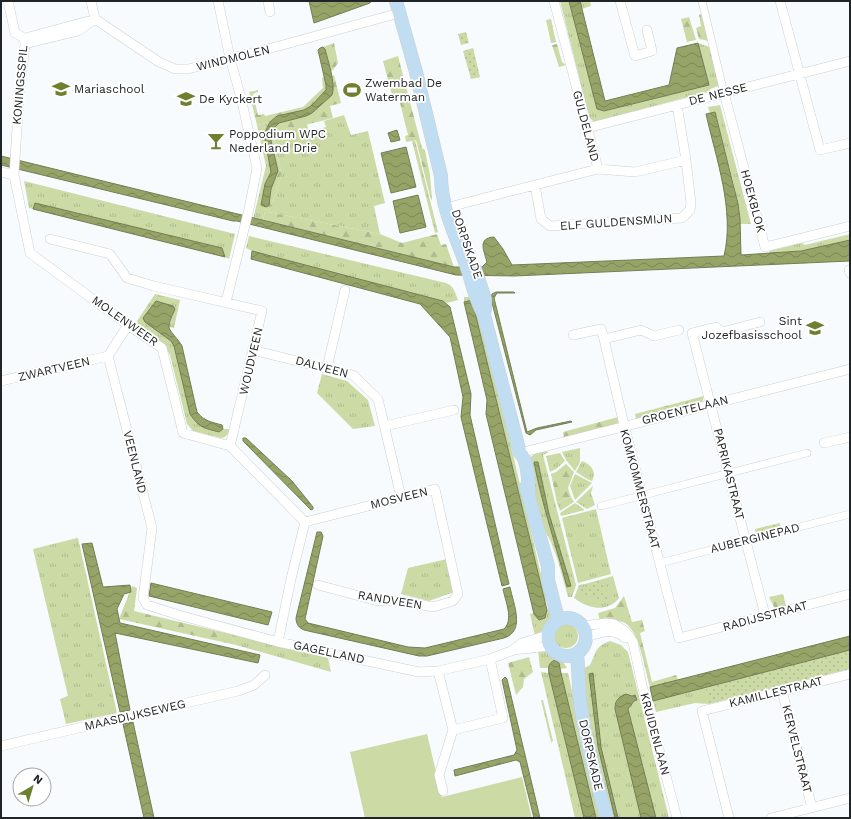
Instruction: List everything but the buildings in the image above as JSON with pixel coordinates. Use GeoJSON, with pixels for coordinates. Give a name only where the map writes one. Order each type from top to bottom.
{"type":"FeatureCollection","features":[{"type":"Feature","properties":{"kind":"main road","name":"DORPSKADE"},"geometry":{"type":"LineString","coordinates":[[398,7],[441,176],[448,188],[449,207],[463,237],[472,271],[485,299],[484,315],[520,452],[518,459],[522,478],[529,494],[548,566],[556,579],[562,618]]}},
{"type":"Feature","properties":{"kind":"main road"},"geometry":{"type":"LineString","coordinates":[[562,618],[578,621],[585,632],[582,648],[572,654],[558,654],[549,640],[551,626],[562,618]]}},
{"type":"Feature","properties":{"kind":"main road","name":"DORPSKADE"},"geometry":{"type":"LineString","coordinates":[[572,654],[595,777],[606,818]]}},
{"type":"Feature","properties":{"kind":"street","name":"KONINGSSPIL"},"geometry":{"type":"LineString","coordinates":[[8,1],[15,33],[24,41],[14,174]]}},
{"type":"Feature","properties":{"kind":"street"},"geometry":{"type":"LineString","coordinates":[[24,41],[78,30],[95,19],[91,1]]}},
{"type":"Feature","properties":{"kind":"street"},"geometry":{"type":"LineString","coordinates":[[218,1],[230,58],[257,168],[248,214],[226,302]]}},
{"type":"Feature","properties":{"kind":"street"},"geometry":{"type":"LineString","coordinates":[[268,1],[270,12]]}},
{"type":"Feature","properties":{"kind":"street","name":"GULDELAND"},"geometry":{"type":"LineString","coordinates":[[449,207],[598,169],[554,1]]}},
{"type":"Feature","properties":{"kind":"street"},"geometry":{"type":"LineString","coordinates":[[620,1],[635,56],[652,51],[647,30]]}},
{"type":"Feature","properties":{"kind":"street"},"geometry":{"type":"LineString","coordinates":[[702,1],[724,93]]}},
{"type":"Feature","properties":{"kind":"street"},"geometry":{"type":"LineString","coordinates":[[780,1],[820,150],[850,143]]}},
{"type":"Feature","properties":{"kind":"street","name":"WINDMOLEN"},"geometry":{"type":"LineString","coordinates":[[95,19],[159,62],[175,69],[188,69],[301,40],[398,7]]}},
{"type":"Feature","properties":{"kind":"street","name":"DE NESSE"},"geometry":{"type":"LineString","coordinates":[[587,128],[850,61]]}},
{"type":"Feature","properties":{"kind":"street","name":"HOEKBLOK"},"geometry":{"type":"LineString","coordinates":[[724,93],[765,247],[850,226]]}},
{"type":"Feature","properties":{"kind":"street","name":"ELF GULDENSMIJN"},"geometry":{"type":"LineString","coordinates":[[535,185],[541,219],[550,226],[682,218],[690,210],[691,203],[677,105]]}},
{"type":"Feature","properties":{"kind":"street"},"geometry":{"type":"LineString","coordinates":[[598,169],[635,172],[686,160]]}},
{"type":"Feature","properties":{"kind":"street"},"geometry":{"type":"LineString","coordinates":[[1,172],[14,174]]}},
{"type":"Feature","properties":{"kind":"street","name":"MOLENWEER"},"geometry":{"type":"LineString","coordinates":[[14,174],[30,253],[162,348],[184,433],[230,446],[305,522]]}},
{"type":"Feature","properties":{"kind":"street","name":"WOUDVEEN"},"geometry":{"type":"LineString","coordinates":[[50,239],[110,254],[127,278],[154,286],[262,311],[230,446]]}},
{"type":"Feature","properties":{"kind":"street"},"geometry":{"type":"LineString","coordinates":[[327,368],[345,290]]}},
{"type":"Feature","properties":{"kind":"street","name":"PAPRIKASTRAAT"},"geometry":{"type":"LineString","coordinates":[[760,322],[722,332],[716,327],[692,333],[765,615]]}},
{"type":"Feature","properties":{"kind":"street"},"geometry":{"type":"LineString","coordinates":[[108,356],[128,325]]}},
{"type":"Feature","properties":{"kind":"street"},"geometry":{"type":"LineString","coordinates":[[573,335],[601,329],[604,340],[641,330],[654,336],[679,330]]}},
{"type":"Feature","properties":{"kind":"street","name":"KOMKOMMERSTRAAT"},"geometry":{"type":"LineString","coordinates":[[604,340],[624,426],[679,638]]}},
{"type":"Feature","properties":{"kind":"street","name":"DALVEEN"},"geometry":{"type":"LineString","coordinates":[[253,350],[353,375],[378,399],[401,497]]}},
{"type":"Feature","properties":{"kind":"street","name":"ZWARTVEEN"},"geometry":{"type":"LineString","coordinates":[[1,381],[108,356]]}},
{"type":"Feature","properties":{"kind":"street","name":"VEENLAND"},"geometry":{"type":"LineString","coordinates":[[108,356],[152,528],[143,598],[147,605]]}},
{"type":"Feature","properties":{"kind":"street","name":"GROENTELAAN"},"geometry":{"type":"LineString","coordinates":[[520,452],[850,369]]}},
{"type":"Feature","properties":{"kind":"street"},"geometry":{"type":"LineString","coordinates":[[385,426],[454,410]]}},
{"type":"Feature","properties":{"kind":"street"},"geometry":{"type":"LineString","coordinates":[[824,443],[850,437]]}},
{"type":"Feature","properties":{"kind":"street"},"geometry":{"type":"LineString","coordinates":[[600,506],[807,453]]}},
{"type":"Feature","properties":{"kind":"street","name":"MOSVEEN"},"geometry":{"type":"LineString","coordinates":[[305,522],[435,489],[458,594]]}},
{"type":"Feature","properties":{"kind":"street","name":"AUBERGINEPAD"},"geometry":{"type":"LineString","coordinates":[[660,563],[850,514]]}},
{"type":"Feature","properties":{"kind":"street"},"geometry":{"type":"LineString","coordinates":[[278,642],[305,522]]}},
{"type":"Feature","properties":{"kind":"street","name":"RANDVEEN"},"geometry":{"type":"LineString","coordinates":[[318,585],[378,601],[403,601],[433,607],[454,602],[458,594]]}},
{"type":"Feature","properties":{"kind":"street","name":"RADIJSSTRAAT"},"geometry":{"type":"LineString","coordinates":[[679,638],[850,594]]}},
{"type":"Feature","properties":{"kind":"street","name":"GAGELLAND"},"geometry":{"type":"LineString","coordinates":[[147,605],[278,642],[419,672],[438,671],[490,659],[549,640]]}},
{"type":"Feature","properties":{"kind":"street","name":"KRUIDENLAAN"},"geometry":{"type":"LineString","coordinates":[[585,632],[615,632],[621,635],[634,650],[678,818]]}},
{"type":"Feature","properties":{"kind":"street"},"geometry":{"type":"LineString","coordinates":[[453,730],[504,718],[490,659]]}},
{"type":"Feature","properties":{"kind":"street"},"geometry":{"type":"LineString","coordinates":[[438,671],[453,730],[440,775],[443,791]]}},
{"type":"Feature","properties":{"kind":"street","name":"KAMILLESTRAAT"},"geometry":{"type":"LineString","coordinates":[[729,818],[702,711],[850,674]]}},
{"type":"Feature","properties":{"kind":"street","name":"MAASDIJKSEWEG"},"geometry":{"type":"LineString","coordinates":[[1,746],[238,691],[254,685],[265,675]]}},
{"type":"Feature","properties":{"kind":"street","name":"KERVELSTRAAT"},"geometry":{"type":"LineString","coordinates":[[782,691],[812,808]]}},
{"type":"Feature","properties":{"kind":"street"},"geometry":{"type":"LineString","coordinates":[[771,818],[850,798]]}},
{"type":"Feature","properties":{"kind":"green space"},"geometry":{"type":"Polygon","coordinates":[[[560,1],[569,1],[597,109],[605,111],[708,85],[698,43],[710,47],[721,87],[719,88],[718,86],[710,89],[710,91],[594,122],[589,117],[560,1]]]}},
{"type":"Feature","properties":{"kind":"green space"},"geometry":{"type":"Polygon","coordinates":[[[580,1],[590,1],[591,6],[582,9],[580,1]]]}},
{"type":"Feature","properties":{"kind":"green space"},"geometry":{"type":"Polygon","coordinates":[[[701,14],[709,41],[699,39],[696,28],[701,26],[699,15],[701,14]]]}},
{"type":"Feature","properties":{"kind":"green space"},"geometry":{"type":"Polygon","coordinates":[[[689,17],[696,40],[687,42],[681,19],[689,17]]]}},
{"type":"Feature","properties":{"kind":"green space"},"geometry":{"type":"Polygon","coordinates":[[[551,19],[556,42],[551,43],[546,20],[551,19]]]}},
{"type":"Feature","properties":{"kind":"green space"},"geometry":{"type":"Polygon","coordinates":[[[466,32],[469,43],[461,45],[458,34],[466,32]]]}},
{"type":"Feature","properties":{"kind":"green space"},"geometry":{"type":"Polygon","coordinates":[[[334,43],[338,63],[331,71],[325,49],[323,47],[334,43]]]}},
{"type":"Feature","properties":{"kind":"green space"},"geometry":{"type":"Polygon","coordinates":[[[557,44],[562,62],[566,65],[559,67],[552,45],[557,44]]]}},
{"type":"Feature","properties":{"kind":"green space"},"geometry":{"type":"Polygon","coordinates":[[[473,48],[480,77],[471,79],[463,51],[473,48]]]}},
{"type":"Feature","properties":{"kind":"green space"},"geometry":{"type":"Polygon","coordinates":[[[398,56],[422,148],[425,150],[430,175],[431,200],[416,140],[406,142],[405,136],[408,135],[398,95],[392,95],[383,61],[398,56]]]}},
{"type":"Feature","properties":{"kind":"green space"},"geometry":{"type":"Polygon","coordinates":[[[334,75],[341,103],[330,106],[333,118],[277,132],[275,137],[275,147],[281,176],[268,212],[380,234],[402,243],[437,234],[441,245],[446,244],[454,267],[263,220],[266,207],[269,205],[271,189],[278,171],[271,141],[271,134],[279,123],[306,116],[333,91],[332,76],[334,75]]]}},
{"type":"Feature","properties":{"kind":"green space"},"geometry":{"type":"Polygon","coordinates":[[[324,77],[326,90],[311,106],[304,110],[277,116],[270,122],[257,125],[249,92],[258,90],[258,92],[253,94],[258,115],[264,114],[265,116],[303,107],[323,88],[322,78],[324,77]]]}},
{"type":"Feature","properties":{"kind":"green space"},"geometry":{"type":"Polygon","coordinates":[[[720,105],[751,224],[740,224],[734,185],[715,112],[710,113],[708,107],[720,105]]]}},
{"type":"Feature","properties":{"kind":"green space"},"geometry":{"type":"Polygon","coordinates":[[[344,115],[351,135],[368,131],[385,203],[374,206],[380,234],[268,212],[281,176],[275,147],[275,137],[277,132],[307,124],[309,132],[326,127],[324,121],[344,115]]]}},
{"type":"Feature","properties":{"kind":"green space"},"geometry":{"type":"Polygon","coordinates":[[[270,122],[264,134],[271,172],[265,184],[261,204],[266,207],[263,220],[253,219],[266,166],[257,125],[270,122]]]}},
{"type":"Feature","properties":{"kind":"green space"},"geometry":{"type":"Polygon","coordinates":[[[415,140],[438,232],[435,233],[412,141],[415,140]]]}},
{"type":"Feature","properties":{"kind":"green space"},"geometry":{"type":"Polygon","coordinates":[[[24,181],[235,234],[229,259],[225,257],[222,248],[35,204],[33,209],[29,208],[24,181]]]}},
{"type":"Feature","properties":{"kind":"green space"},"geometry":{"type":"Polygon","coordinates":[[[850,234],[850,240],[801,251],[768,254],[770,251],[801,243],[805,245],[850,234]]]}},
{"type":"Feature","properties":{"kind":"green space"},"geometry":{"type":"Polygon","coordinates":[[[249,236],[446,283],[453,288],[458,300],[447,303],[252,251],[246,248],[249,236]]]}},
{"type":"Feature","properties":{"kind":"green space"},"geometry":{"type":"Polygon","coordinates":[[[155,294],[180,300],[174,328],[169,327],[175,309],[156,301],[174,346],[190,414],[196,423],[219,432],[223,429],[230,429],[228,434],[224,437],[221,438],[193,431],[187,424],[168,351],[155,337],[148,332],[145,334],[135,327],[138,322],[137,321],[155,294]]]}},
{"type":"Feature","properties":{"kind":"green space"},"geometry":{"type":"Polygon","coordinates":[[[464,297],[473,297],[481,318],[547,600],[545,601],[472,300],[464,302],[464,297]]]}},
{"type":"Feature","properties":{"kind":"green space"},"geometry":{"type":"Polygon","coordinates":[[[322,374],[347,381],[368,400],[375,426],[353,429],[317,393],[322,374]]]}},
{"type":"Feature","properties":{"kind":"green space"},"geometry":{"type":"Polygon","coordinates":[[[704,396],[702,403],[636,420],[635,414],[704,396]]]}},
{"type":"Feature","properties":{"kind":"green space"},"geometry":{"type":"Polygon","coordinates":[[[618,417],[619,421],[616,425],[564,438],[563,432],[618,417]]]}},
{"type":"Feature","properties":{"kind":"green space"},"geometry":{"type":"Polygon","coordinates":[[[580,448],[580,462],[575,471],[566,460],[562,452],[580,448]]]}},
{"type":"Feature","properties":{"kind":"green space"},"geometry":{"type":"Polygon","coordinates":[[[545,451],[549,452],[543,455],[576,585],[572,597],[568,597],[551,542],[540,521],[533,491],[530,458],[534,454],[545,451]],[[538,462],[534,463],[545,510],[567,587],[571,586],[549,514],[538,462]]]}},
{"type":"Feature","properties":{"kind":"green space"},"geometry":{"type":"Polygon","coordinates":[[[560,453],[565,461],[550,472],[546,456],[560,453]]]}},
{"type":"Feature","properties":{"kind":"green space"},"geometry":{"type":"Polygon","coordinates":[[[582,461],[588,464],[592,469],[594,474],[592,481],[576,472],[582,461]]]}},
{"type":"Feature","properties":{"kind":"green space"},"geometry":{"type":"Polygon","coordinates":[[[566,464],[574,472],[568,488],[571,497],[557,503],[551,474],[566,464]]]}},
{"type":"Feature","properties":{"kind":"green space"},"geometry":{"type":"Polygon","coordinates":[[[575,474],[592,483],[575,500],[570,486],[575,474]]]}},
{"type":"Feature","properties":{"kind":"green space"},"geometry":{"type":"Polygon","coordinates":[[[593,486],[591,493],[595,505],[587,509],[576,502],[593,486]]]}},
{"type":"Feature","properties":{"kind":"green space"},"geometry":{"type":"Polygon","coordinates":[[[571,497],[574,502],[560,511],[557,503],[571,497]]]}},
{"type":"Feature","properties":{"kind":"green space"},"geometry":{"type":"Polygon","coordinates":[[[575,503],[585,510],[561,516],[560,513],[575,503]]]}},
{"type":"Feature","properties":{"kind":"green space"},"geometry":{"type":"Polygon","coordinates":[[[596,509],[611,574],[578,583],[562,518],[596,509]]]}},
{"type":"Feature","properties":{"kind":"green space"},"geometry":{"type":"Polygon","coordinates":[[[780,523],[781,529],[756,535],[755,529],[780,523]]]}},
{"type":"Feature","properties":{"kind":"green space"},"geometry":{"type":"Polygon","coordinates":[[[78,538],[117,713],[66,724],[60,699],[68,696],[33,549],[78,538]]]}},
{"type":"Feature","properties":{"kind":"green space"},"geometry":{"type":"Polygon","coordinates":[[[447,559],[454,592],[429,601],[401,594],[408,568],[447,559]]]}},
{"type":"Feature","properties":{"kind":"green space"},"geometry":{"type":"Polygon","coordinates":[[[613,576],[619,598],[609,606],[597,608],[591,607],[574,598],[579,585],[613,576]]]}},
{"type":"Feature","properties":{"kind":"green space"},"geometry":{"type":"Polygon","coordinates":[[[604,580],[607,589],[598,592],[611,597],[609,602],[577,592],[580,586],[586,588],[585,585],[604,580]]]}},
{"type":"Feature","properties":{"kind":"green space"},"geometry":{"type":"Polygon","coordinates":[[[132,586],[137,588],[134,611],[230,634],[236,645],[119,619],[132,586]]]}},
{"type":"Feature","properties":{"kind":"green space"},"geometry":{"type":"Polygon","coordinates":[[[783,594],[786,606],[775,609],[769,597],[783,594]]]}},
{"type":"Feature","properties":{"kind":"green space"},"geometry":{"type":"Polygon","coordinates":[[[624,596],[632,622],[642,620],[645,631],[640,633],[652,682],[676,675],[678,680],[650,687],[638,643],[630,628],[625,623],[619,621],[600,621],[598,613],[615,608],[624,596]]]}},
{"type":"Feature","properties":{"kind":"green space"},"geometry":{"type":"Polygon","coordinates":[[[552,609],[551,617],[547,625],[535,636],[530,614],[534,613],[539,620],[541,620],[547,614],[547,610],[552,609]]]}},
{"type":"Feature","properties":{"kind":"green space"},"geometry":{"type":"Polygon","coordinates":[[[566,624],[574,628],[578,636],[574,644],[566,648],[558,644],[554,636],[558,628],[566,624]]]}},
{"type":"Feature","properties":{"kind":"green space"},"geometry":{"type":"Polygon","coordinates":[[[230,634],[328,658],[331,672],[236,645],[230,634]]]}},
{"type":"Feature","properties":{"kind":"green space"},"geometry":{"type":"Polygon","coordinates":[[[610,641],[621,645],[628,652],[669,818],[656,818],[628,708],[634,701],[637,700],[635,695],[622,695],[614,705],[641,818],[610,818],[589,725],[581,670],[590,665],[595,653],[601,645],[610,641]]]}},
{"type":"Feature","properties":{"kind":"green space"},"geometry":{"type":"Polygon","coordinates":[[[538,650],[555,656],[565,664],[567,668],[560,669],[559,663],[548,668],[540,668],[538,650]]]}},
{"type":"Feature","properties":{"kind":"green space"},"geometry":{"type":"Polygon","coordinates":[[[850,650],[850,669],[709,704],[705,687],[850,650]]]}},
{"type":"Feature","properties":{"kind":"green space"},"geometry":{"type":"Polygon","coordinates":[[[529,657],[533,672],[524,679],[523,687],[516,695],[508,663],[529,657]]]}},
{"type":"Feature","properties":{"kind":"green space"},"geometry":{"type":"Polygon","coordinates":[[[541,672],[549,673],[584,818],[575,818],[541,672]]]}},
{"type":"Feature","properties":{"kind":"green space"},"geometry":{"type":"Polygon","coordinates":[[[561,673],[568,673],[600,818],[596,818],[561,673]]]}},
{"type":"Feature","properties":{"kind":"green space"},"geometry":{"type":"Polygon","coordinates":[[[705,687],[710,704],[695,703],[656,712],[653,701],[705,687]]]}},
{"type":"Feature","properties":{"kind":"green space"},"geometry":{"type":"Polygon","coordinates":[[[541,700],[543,700],[553,741],[551,742],[541,700]]]}},
{"type":"Feature","properties":{"kind":"green space"},"geometry":{"type":"Polygon","coordinates":[[[427,734],[442,797],[522,777],[532,818],[365,818],[350,752],[427,734]]]}},
{"type":"Feature","properties":{"kind":"water"},"geometry":{"type":"Polygon","coordinates":[[[309,1],[371,1],[370,3],[314,23],[309,1]]]}},
{"type":"Feature","properties":{"kind":"water"},"geometry":{"type":"Polygon","coordinates":[[[569,1],[580,1],[605,101],[669,85],[677,48],[698,43],[709,85],[604,111],[597,109],[569,1]]]}},
{"type":"Feature","properties":{"kind":"water"},"geometry":{"type":"Polygon","coordinates":[[[323,47],[330,66],[333,85],[332,95],[312,113],[279,123],[275,127],[271,134],[271,141],[278,171],[271,189],[269,205],[266,207],[261,205],[265,184],[271,172],[264,134],[270,122],[277,116],[304,110],[311,106],[326,90],[318,50],[323,47]]]}},
{"type":"Feature","properties":{"kind":"water"},"geometry":{"type":"Polygon","coordinates":[[[715,112],[738,204],[741,255],[801,251],[850,240],[850,261],[514,276],[456,275],[1,165],[1,156],[454,267],[482,267],[487,262],[483,250],[484,242],[489,238],[494,237],[512,265],[724,256],[727,239],[726,203],[706,114],[715,112]]]}},
{"type":"Feature","properties":{"kind":"water"},"geometry":{"type":"Polygon","coordinates":[[[397,130],[400,140],[391,142],[388,133],[397,130]]]}},
{"type":"Feature","properties":{"kind":"water"},"geometry":{"type":"Polygon","coordinates":[[[406,147],[416,187],[391,193],[381,153],[406,147]]]}},
{"type":"Feature","properties":{"kind":"water"},"geometry":{"type":"Polygon","coordinates":[[[418,195],[426,227],[400,233],[393,201],[418,195]]]}},
{"type":"Feature","properties":{"kind":"water"},"geometry":{"type":"Polygon","coordinates":[[[35,203],[222,248],[225,257],[33,209],[35,203]]]}},
{"type":"Feature","properties":{"kind":"water"},"geometry":{"type":"Polygon","coordinates":[[[252,251],[443,301],[450,307],[471,394],[470,415],[509,584],[502,586],[461,417],[463,397],[450,337],[420,304],[251,259],[252,251]]]}},
{"type":"Feature","properties":{"kind":"water"},"geometry":{"type":"Polygon","coordinates":[[[496,292],[515,293],[497,293],[494,298],[527,432],[537,428],[572,422],[536,430],[530,435],[526,433],[491,299],[492,294],[496,292]]]}},
{"type":"Feature","properties":{"kind":"water"},"geometry":{"type":"Polygon","coordinates":[[[472,300],[547,610],[545,618],[539,620],[534,614],[486,414],[487,400],[464,302],[472,300]]]}},
{"type":"Feature","properties":{"kind":"water"},"geometry":{"type":"Polygon","coordinates":[[[156,301],[173,306],[175,309],[170,320],[169,327],[182,346],[197,412],[205,419],[222,425],[223,429],[219,432],[202,427],[190,414],[174,346],[171,341],[145,322],[143,318],[156,301]]]}},
{"type":"Feature","properties":{"kind":"water"},"geometry":{"type":"Polygon","coordinates":[[[243,438],[246,438],[292,481],[313,509],[311,510],[243,441],[243,438]]]}},
{"type":"Feature","properties":{"kind":"water"},"geometry":{"type":"Polygon","coordinates":[[[534,462],[538,462],[549,514],[571,586],[567,587],[545,509],[534,462]]]}},
{"type":"Feature","properties":{"kind":"water"},"geometry":{"type":"Polygon","coordinates":[[[317,532],[321,532],[323,536],[305,619],[308,623],[408,647],[425,648],[504,629],[507,625],[509,615],[503,589],[510,587],[516,616],[515,629],[511,634],[504,638],[427,656],[419,656],[304,630],[297,624],[296,618],[317,532]]]}},
{"type":"Feature","properties":{"kind":"water"},"geometry":{"type":"Polygon","coordinates":[[[92,543],[103,587],[130,585],[131,592],[124,594],[117,609],[120,623],[260,655],[258,663],[115,633],[130,710],[120,712],[82,544],[92,543]]]}},
{"type":"Feature","properties":{"kind":"water"},"geometry":{"type":"Polygon","coordinates":[[[151,583],[272,612],[268,625],[149,596],[151,583]]]}},
{"type":"Feature","properties":{"kind":"water"},"geometry":{"type":"Polygon","coordinates":[[[850,636],[850,650],[653,701],[650,687],[850,636]]]}},
{"type":"Feature","properties":{"kind":"water"},"geometry":{"type":"Polygon","coordinates":[[[555,660],[559,663],[596,818],[584,818],[549,674],[549,666],[555,660]]]}},
{"type":"Feature","properties":{"kind":"water"},"geometry":{"type":"Polygon","coordinates":[[[593,673],[601,747],[618,818],[615,818],[598,747],[589,674],[593,673]]]}},
{"type":"Feature","properties":{"kind":"water"},"geometry":{"type":"Polygon","coordinates":[[[505,677],[507,679],[540,818],[534,818],[520,762],[516,760],[455,776],[454,770],[514,755],[517,750],[502,680],[505,677]]]}},
{"type":"Feature","properties":{"kind":"water"},"geometry":{"type":"Polygon","coordinates":[[[626,694],[632,696],[635,695],[637,700],[634,701],[628,709],[656,818],[641,818],[615,709],[615,704],[621,696],[626,694]]]}},
{"type":"Feature","properties":{"kind":"water"},"geometry":{"type":"Polygon","coordinates":[[[133,722],[154,818],[144,818],[123,724],[133,722]]]}},
{"type":"Feature","properties":{"kind":"place","name":"Mariaschool"},"geometry":{"type":"Point","coordinates":[61,89]}},
{"type":"Feature","properties":{"kind":"place","name":"Zwembad De Waterman"},"geometry":{"type":"Point","coordinates":[352,90]}},
{"type":"Feature","properties":{"kind":"place","name":"De Kyckert"},"geometry":{"type":"Point","coordinates":[186,99]}},
{"type":"Feature","properties":{"kind":"place","name":"Poppodium WPC Nederland Drie"},"geometry":{"type":"Point","coordinates":[216,141]}},
{"type":"Feature","properties":{"kind":"place","name":"Sint Jozefbasisschool"},"geometry":{"type":"Point","coordinates":[815,328]}}]}
